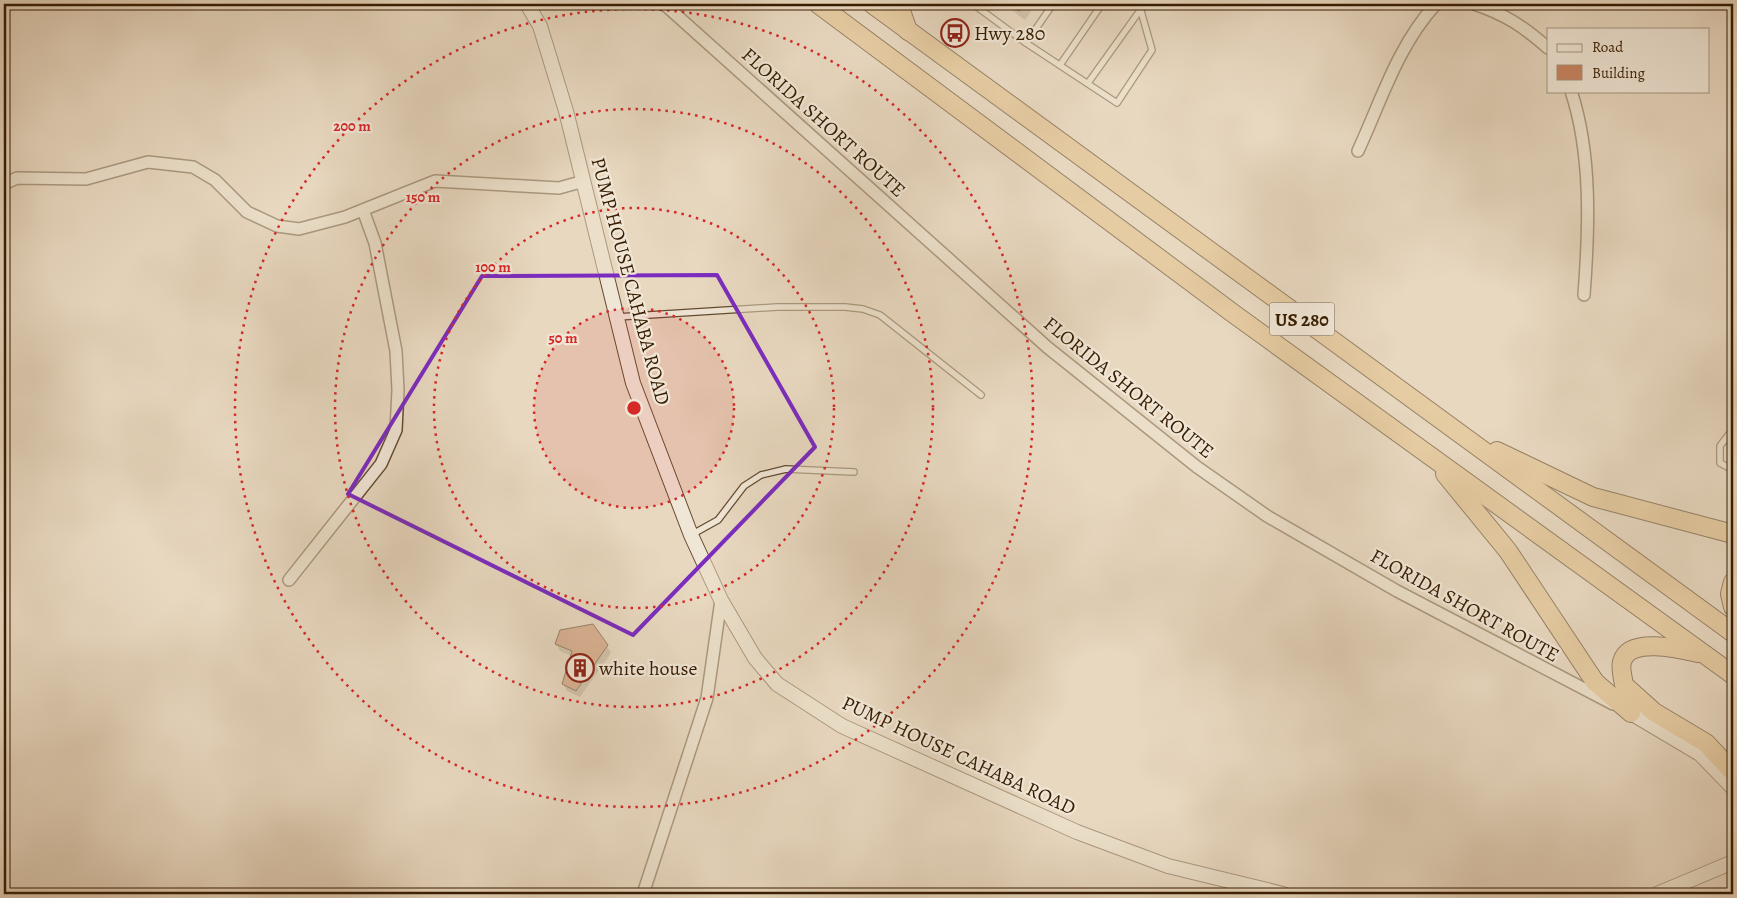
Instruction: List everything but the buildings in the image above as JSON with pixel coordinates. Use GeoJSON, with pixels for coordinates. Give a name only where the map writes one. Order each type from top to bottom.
{"type":"FeatureCollection","features":[{"type":"Feature","properties":{"kind":"highway","name":"US 280"},"geometry":{"type":"LineString","coordinates":[[818,4],[1106,220],[1733,675]]}},
{"type":"Feature","properties":{"kind":"highway","name":"US 280"},"geometry":{"type":"LineString","coordinates":[[872,4],[1733,633]]}},
{"type":"Feature","properties":{"kind":"highway"},"geometry":{"type":"LineString","coordinates":[[894,4],[900,8],[908,31]]}},
{"type":"Feature","properties":{"kind":"highway"},"geometry":{"type":"LineString","coordinates":[[1456,431],[1593,497],[1733,534]]}},
{"type":"Feature","properties":{"kind":"highway"},"geometry":{"type":"LineString","coordinates":[[1431,456],[1508,551],[1595,682],[1631,713]]}},
{"type":"Feature","properties":{"kind":"highway"},"geometry":{"type":"LineString","coordinates":[[1733,582],[1730,594],[1733,607]]}},
{"type":"Feature","properties":{"kind":"highway"},"geometry":{"type":"LineString","coordinates":[[1705,654],[1666,646],[1641,647],[1626,654],[1621,662],[1624,685],[1654,712],[1706,743],[1733,772]]}},
{"type":"Feature","properties":{"kind":"street","name":"PUMP HOUSE CAHABA ROAD"},"geometry":{"type":"LineString","coordinates":[[527,4],[540,26],[584,181],[633,383],[691,536],[721,600],[755,658],[777,684],[842,726],[1077,832],[1168,866],[1283,894]]}},
{"type":"Feature","properties":{"kind":"street","name":"FLORIDA SHORT ROUTE"},"geometry":{"type":"LineString","coordinates":[[664,4],[1047,347],[1197,467],[1267,516],[1397,591],[1578,688],[1631,713]]}},
{"type":"Feature","properties":{"kind":"street"},"geometry":{"type":"LineString","coordinates":[[1358,151],[1397,62],[1419,22],[1436,4]]}},
{"type":"Feature","properties":{"kind":"street"},"geometry":{"type":"LineString","coordinates":[[1474,4],[1495,10],[1524,27],[1547,47]]}},
{"type":"Feature","properties":{"kind":"street"},"geometry":{"type":"LineString","coordinates":[[1571,92],[1581,119],[1586,182],[1587,259],[1584,295]]}},
{"type":"Feature","properties":{"kind":"street"},"geometry":{"type":"LineString","coordinates":[[4,184],[17,178],[86,179],[148,162],[193,167],[215,180],[246,212],[277,226],[299,229],[345,217],[435,181],[559,188],[584,181]]}},
{"type":"Feature","properties":{"kind":"street"},"geometry":{"type":"LineString","coordinates":[[289,580],[381,464],[396,430],[398,390],[396,351],[375,243],[363,210]]}},
{"type":"Feature","properties":{"kind":"street"},"geometry":{"type":"LineString","coordinates":[[643,894],[707,698],[721,600]]}},
{"type":"Feature","properties":{"kind":"street"},"geometry":{"type":"LineString","coordinates":[[1631,713],[1700,754],[1733,788]]}},
{"type":"Feature","properties":{"kind":"street"},"geometry":{"type":"LineString","coordinates":[[1656,894],[1733,862]]}},
{"type":"Feature","properties":{"kind":"lane"},"geometry":{"type":"LineString","coordinates":[[973,4],[1026,43],[1117,103],[1152,50],[1140,6]]}},
{"type":"Feature","properties":{"kind":"lane"},"geometry":{"type":"LineString","coordinates":[[1026,43],[1053,4]]}},
{"type":"Feature","properties":{"kind":"lane"},"geometry":{"type":"LineString","coordinates":[[1060,65],[1102,4]]}},
{"type":"Feature","properties":{"kind":"lane"},"geometry":{"type":"LineString","coordinates":[[1088,83],[1140,6]]}},
{"type":"Feature","properties":{"kind":"lane"},"geometry":{"type":"LineString","coordinates":[[617,317],[776,307],[863,309],[880,316],[981,395]]}},
{"type":"Feature","properties":{"kind":"lane"},"geometry":{"type":"LineString","coordinates":[[1733,428],[1720,446],[1720,463],[1733,470]]}},
{"type":"Feature","properties":{"kind":"lane"},"geometry":{"type":"LineString","coordinates":[[691,536],[718,520],[744,486],[761,476],[786,469],[854,472]]}},
{"type":"Feature","properties":{"kind":"highlighted area"},"geometry":{"type":"Polygon","coordinates":[[[717,275],[815,447],[633,635],[348,494],[482,276],[717,275]]]}},
{"type":"Feature","properties":{"kind":"place","name":"Hwy 280"},"geometry":{"type":"Point","coordinates":[955,33]}},
{"type":"Feature","properties":{"kind":"place","name":"white house"},"geometry":{"type":"Point","coordinates":[580,668]}}]}
